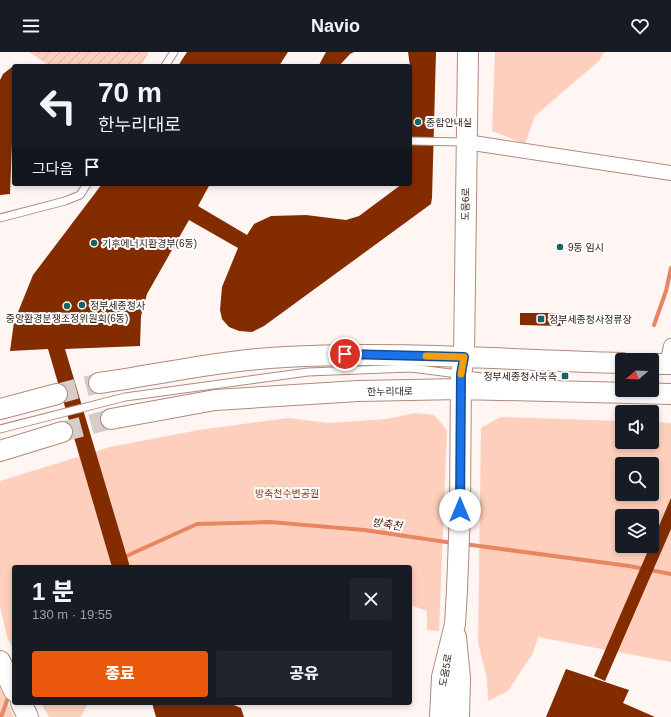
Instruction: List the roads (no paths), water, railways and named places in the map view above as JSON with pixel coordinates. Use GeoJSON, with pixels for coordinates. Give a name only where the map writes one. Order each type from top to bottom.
{"type":"FeatureCollection","features":[{"type":"Feature","properties":{"kind":"street","name":"도움6로"},"geometry":{"type":"LineString","coordinates":[[462,373],[468,52]]}},
{"type":"Feature","properties":{"kind":"street"},"geometry":{"type":"LineString","coordinates":[[466,142],[671,173]]}},
{"type":"Feature","properties":{"kind":"street","name":"한누리대로"},"geometry":{"type":"LineString","coordinates":[[99,384],[208,364],[284,357],[360,354],[462,373],[671,394]]}},
{"type":"Feature","properties":{"kind":"street","name":"한누리대로"},"geometry":{"type":"LineString","coordinates":[[111,419],[215,400],[358,391],[462,373],[615,363]]}},
{"type":"Feature","properties":{"kind":"street","name":"도움5로"},"geometry":{"type":"LineString","coordinates":[[459,717],[460,678],[455,624],[460,510],[462,373]]}},
{"type":"Feature","properties":{"kind":"street"},"geometry":{"type":"LineString","coordinates":[[0,409],[57,394]]}},
{"type":"Feature","properties":{"kind":"street"},"geometry":{"type":"LineString","coordinates":[[0,451],[62,432]]}},
{"type":"Feature","properties":{"kind":"street","name":"도움5로"},"geometry":{"type":"LineString","coordinates":[[440,717],[442,677],[455,624]]}},
{"type":"Feature","properties":{"kind":"street"},"geometry":{"type":"LineString","coordinates":[[0,661],[12,687]]}},
{"type":"Feature","properties":{"kind":"street"},"geometry":{"type":"LineString","coordinates":[[21,705],[28,717]]}},
{"type":"Feature","properties":{"kind":"lane"},"geometry":{"type":"LineString","coordinates":[[166,64],[174,52]]}},
{"type":"Feature","properties":{"kind":"lane"},"geometry":{"type":"LineString","coordinates":[[412,141],[466,142]]}},
{"type":"Feature","properties":{"kind":"lane"},"geometry":{"type":"LineString","coordinates":[[0,218],[65,202],[80,195],[86,186]]}},
{"type":"Feature","properties":{"kind":"lane"},"geometry":{"type":"LineString","coordinates":[[0,429],[125,397],[308,372],[411,368],[462,373],[517,381]]}},
{"type":"Feature","properties":{"kind":"waterway"},"geometry":{"type":"LineString","coordinates":[[654,325],[666,291],[671,268]]}},
{"type":"Feature","properties":{"kind":"waterway","name":"방축천"},"geometry":{"type":"LineString","coordinates":[[122,558],[197,524],[270,522],[364,530],[453,543]]}},
{"type":"Feature","properties":{"kind":"waterway","name":"방축천"},"geometry":{"type":"LineString","coordinates":[[464,544],[629,566],[671,574]]}},
{"type":"Feature","properties":{"kind":"waterway","name":"방축천"},"geometry":{"type":"LineString","coordinates":[[1,717],[9,695]]}},
{"type":"Feature","properties":{"kind":"tunnel"},"geometry":{"type":"LineString","coordinates":[[57,394],[99,383]]}},
{"type":"Feature","properties":{"kind":"tunnel"},"geometry":{"type":"LineString","coordinates":[[62,432],[111,419]]}},
{"type":"Feature","properties":{"kind":"place","name":"종합안내실"},"geometry":{"type":"Point","coordinates":[418,122]}},
{"type":"Feature","properties":{"kind":"place","name":"기후에너지환경부(6동)"},"geometry":{"type":"Point","coordinates":[94,243]}},
{"type":"Feature","properties":{"kind":"place","name":"9동 임시"},"geometry":{"type":"Point","coordinates":[560,247]}},
{"type":"Feature","properties":{"kind":"place","name":"정부세종청사"},"geometry":{"type":"Point","coordinates":[82,305]}},
{"type":"Feature","properties":{"kind":"place","name":"중앙환경분쟁조정위원회(6동)"},"geometry":{"type":"Point","coordinates":[67,306]}},
{"type":"Feature","properties":{"kind":"place","name":"정부세종청사정류장"},"geometry":{"type":"Point","coordinates":[541,319]}},
{"type":"Feature","properties":{"kind":"place","name":"정부세종청사북측"},"geometry":{"type":"Point","coordinates":[565,376]}},
{"type":"Feature","properties":{"kind":"park label","name":"방축천수변공원"},"geometry":{"type":"Point","coordinates":[287,493]}}]}
